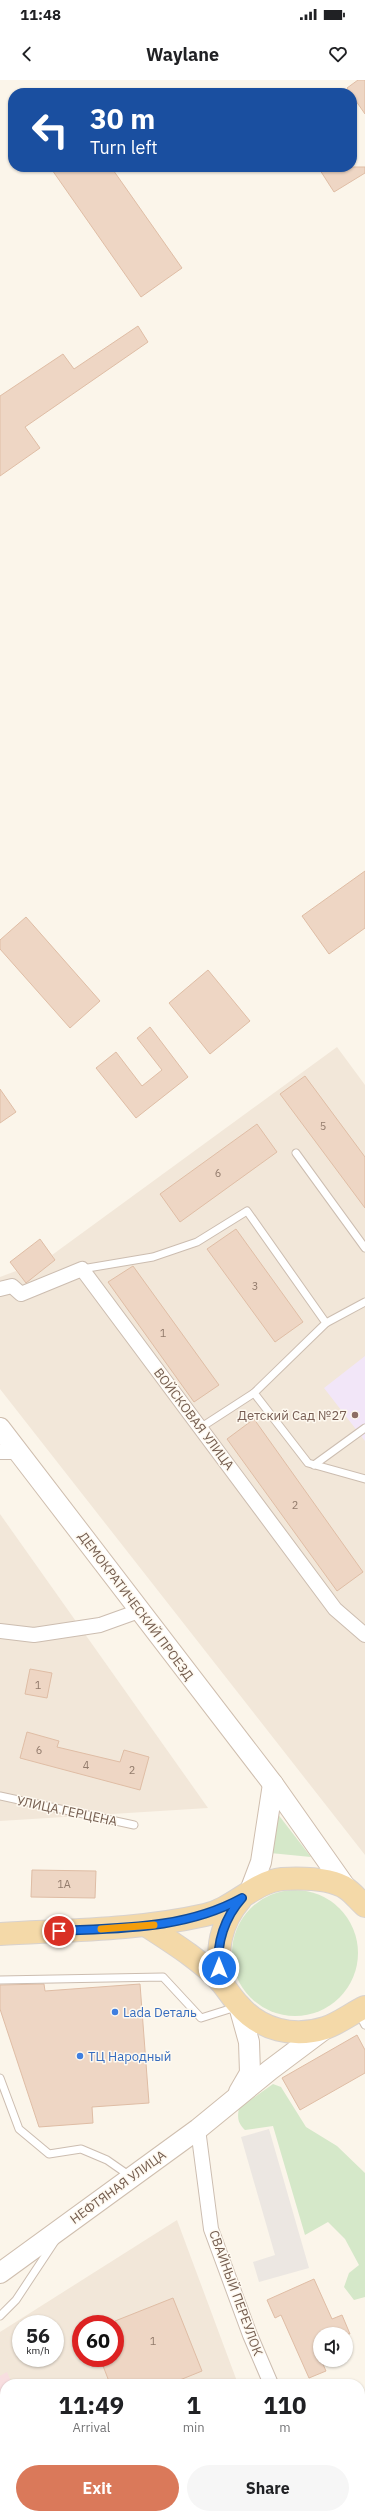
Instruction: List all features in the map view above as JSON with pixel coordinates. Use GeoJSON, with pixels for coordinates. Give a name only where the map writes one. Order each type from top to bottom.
{"type":"FeatureCollection","features":[{"type":"Feature","properties":{"kind":"main road","name":"ДЕМОКРАТИЧЕСКИЙ ПРОЕЗД"},"geometry":{"type":"LineString","coordinates":[[0,1428],[9,1452],[139,1611],[273,1784],[355,1897]]}},
{"type":"Feature","properties":{"kind":"main road"},"geometry":{"type":"LineString","coordinates":[[220,1981],[217,1956],[222,1932],[231,1910],[246,1894],[261,1862],[273,1784]]}},
{"type":"Feature","properties":{"kind":"main road"},"geometry":{"type":"LineString","coordinates":[[0,1934],[147,1926],[208,1915],[246,1894],[280,1880],[303,1879],[327,1882],[355,1897],[365,1919]]}},
{"type":"Feature","properties":{"kind":"main road"},"geometry":{"type":"LineString","coordinates":[[147,1926],[187,1952],[220,1981],[239,2006],[265,2025],[287,2032],[306,2033],[351,2018],[365,1989]]}},
{"type":"Feature","properties":{"kind":"main road"},"geometry":{"type":"LineString","coordinates":[[235,2098],[250,2073],[249,2042],[239,2006]]}},
{"type":"Feature","properties":{"kind":"main road","name":"НЕФТЯНАЯ УЛИЦА"},"geometry":{"type":"LineString","coordinates":[[0,2273],[198,2129],[235,2098],[351,2018]]}},
{"type":"Feature","properties":{"kind":"street"},"geometry":{"type":"LineString","coordinates":[[0,1289],[12,1286],[21,1294],[82,1269]]}},
{"type":"Feature","properties":{"kind":"street","name":"ВОЙСКОВАЯ УЛИЦА"},"geometry":{"type":"LineString","coordinates":[[82,1269],[335,1609],[365,1635]]}},
{"type":"Feature","properties":{"kind":"street"},"geometry":{"type":"LineString","coordinates":[[0,1631],[34,1635],[100,1625],[139,1611]]}},
{"type":"Feature","properties":{"kind":"street","name":"СВАЙНЫЙ ПЕРЕУЛОК"},"geometry":{"type":"LineString","coordinates":[[198,2129],[211,2229],[268,2379]]}},
{"type":"Feature","properties":{"kind":"lane"},"geometry":{"type":"LineString","coordinates":[[296,1153],[365,1248]]}},
{"type":"Feature","properties":{"kind":"lane"},"geometry":{"type":"LineString","coordinates":[[82,1269],[153,1257],[197,1242],[247,1211],[326,1322]]}},
{"type":"Feature","properties":{"kind":"lane"},"geometry":{"type":"LineString","coordinates":[[200,1428],[254,1393],[326,1322],[365,1302]]}},
{"type":"Feature","properties":{"kind":"lane"},"geometry":{"type":"LineString","coordinates":[[254,1393],[308,1463],[365,1479]]}},
{"type":"Feature","properties":{"kind":"lane"},"geometry":{"type":"LineString","coordinates":[[314,1465],[365,1428]]}},
{"type":"Feature","properties":{"kind":"lane","name":"УЛИЦА ГЕРЦЕНА"},"geometry":{"type":"LineString","coordinates":[[0,1796],[134,1825]]}},
{"type":"Feature","properties":{"kind":"lane"},"geometry":{"type":"LineString","coordinates":[[0,1980],[163,1977],[201,2018],[239,2006]]}},
{"type":"Feature","properties":{"kind":"lane"},"geometry":{"type":"LineString","coordinates":[[0,2078],[19,2129],[49,2154],[81,2149],[107,2160],[132,2177]]}},
{"type":"Feature","properties":{"kind":"lane"},"geometry":{"type":"LineString","coordinates":[[0,2316],[16,2300],[66,2225]]}},
{"type":"Feature","properties":{"kind":"shaded area"},"geometry":{"type":"Polygon","coordinates":[[[337,1047],[365,1085],[365,1855],[0,1389],[0,1277],[16,1271],[26,1282],[55,1260],[52,1255],[337,1047]]]}},
{"type":"Feature","properties":{"kind":"shaded area","name":"Детский Сад №27"},"geometry":{"type":"Polygon","coordinates":[[[365,1356],[365,1441],[324,1388],[365,1356]]]}},
{"type":"Feature","properties":{"kind":"shaded area"},"geometry":{"type":"Polygon","coordinates":[[[0,1514],[208,1808],[0,1821],[0,1514]]]}},
{"type":"Feature","properties":{"kind":"shaded area"},"geometry":{"type":"Polygon","coordinates":[[[269,2129],[309,2268],[259,2282],[253,2262],[275,2255],[241,2137],[269,2129]]]}},
{"type":"Feature","properties":{"kind":"shaded area"},"geometry":{"type":"Polygon","coordinates":[[[177,2220],[236,2379],[0,2379],[0,2332],[12,2324],[12,2367],[64,2367],[64,2315],[27,2315],[177,2220]]]}},
{"type":"Feature","properties":{"kind":"shaded area"},"geometry":{"type":"Polygon","coordinates":[[[7,2372],[10,2379],[0,2379],[0,2376],[7,2372]]]}},
{"type":"Feature","properties":{"kind":"green space"},"geometry":{"type":"Polygon","coordinates":[[[277,1813],[311,1857],[270,1853],[277,1813]]]}},
{"type":"Feature","properties":{"kind":"green space"},"geometry":{"type":"Polygon","coordinates":[[[301,1890],[325,1897],[340,1908],[351,1923],[357,1941],[357,1965],[351,1983],[340,1998],[325,2009],[307,2015],[289,2016],[265,2009],[250,1998],[239,1983],[233,1965],[232,1947],[239,1923],[250,1908],[265,1897],[283,1891],[301,1890]]]}},
{"type":"Feature","properties":{"kind":"green space"},"geometry":{"type":"Polygon","coordinates":[[[273,2084],[281,2087],[306,2127],[337,2146],[365,2173],[365,2297],[354,2300],[344,2287],[349,2273],[359,2265],[345,2239],[328,2222],[305,2235],[273,2126],[245,2130],[239,2123],[239,2108],[273,2084]]]}},
{"type":"Feature","properties":{"kind":"building"},"geometry":{"type":"Polygon","coordinates":[[[358,80],[365,80],[365,114],[357,102],[357,88],[347,88],[358,80]]]}},
{"type":"Feature","properties":{"kind":"building"},"geometry":{"type":"Polygon","coordinates":[[[357,167],[365,167],[365,173],[334,192],[321,172],[357,172],[357,167]]]}},
{"type":"Feature","properties":{"kind":"building"},"geometry":{"type":"Polygon","coordinates":[[[54,172],[115,172],[182,268],[141,297],[54,172]]]}},
{"type":"Feature","properties":{"kind":"building"},"geometry":{"type":"Polygon","coordinates":[[[138,326],[148,342],[25,427],[40,448],[0,476],[0,396],[63,354],[74,369],[138,326]]]}},
{"type":"Feature","properties":{"kind":"building"},"geometry":{"type":"Polygon","coordinates":[[[365,871],[365,928],[329,954],[302,916],[365,871]]]}},
{"type":"Feature","properties":{"kind":"building"},"geometry":{"type":"Polygon","coordinates":[[[26,917],[100,1001],[70,1028],[0,949],[0,940],[26,917]]]}},
{"type":"Feature","properties":{"kind":"building"},"geometry":{"type":"Polygon","coordinates":[[[208,970],[250,1021],[210,1054],[169,1003],[208,970]]]}},
{"type":"Feature","properties":{"kind":"building"},"geometry":{"type":"Polygon","coordinates":[[[150,1027],[188,1077],[136,1118],[96,1068],[116,1052],[142,1086],[162,1070],[137,1038],[150,1027]]]}},
{"type":"Feature","properties":{"kind":"building"},"geometry":{"type":"Polygon","coordinates":[[[305,1076],[365,1157],[365,1208],[280,1094],[305,1076]]]}},
{"type":"Feature","properties":{"kind":"building"},"geometry":{"type":"Polygon","coordinates":[[[0,1089],[16,1112],[0,1123],[0,1089]]]}},
{"type":"Feature","properties":{"kind":"building"},"geometry":{"type":"Polygon","coordinates":[[[257,1124],[277,1152],[180,1222],[160,1194],[257,1124]]]}},
{"type":"Feature","properties":{"kind":"building"},"geometry":{"type":"Polygon","coordinates":[[[236,1229],[303,1322],[275,1342],[207,1249],[236,1229]]]}},
{"type":"Feature","properties":{"kind":"building"},"geometry":{"type":"Polygon","coordinates":[[[40,1239],[55,1260],[26,1283],[10,1262],[40,1239]]]}},
{"type":"Feature","properties":{"kind":"building"},"geometry":{"type":"Polygon","coordinates":[[[133,1266],[219,1385],[194,1402],[108,1282],[133,1266]]]}},
{"type":"Feature","properties":{"kind":"building"},"geometry":{"type":"Polygon","coordinates":[[[254,1419],[363,1572],[337,1591],[227,1439],[254,1419]]]}},
{"type":"Feature","properties":{"kind":"building"},"geometry":{"type":"Polygon","coordinates":[[[30,1669],[52,1673],[47,1698],[25,1694],[30,1669]]]}},
{"type":"Feature","properties":{"kind":"building"},"geometry":{"type":"Polygon","coordinates":[[[27,1732],[59,1741],[57,1747],[120,1762],[124,1750],[149,1757],[140,1790],[20,1758],[27,1732]]]}},
{"type":"Feature","properties":{"kind":"building"},"geometry":{"type":"Polygon","coordinates":[[[32,1870],[96,1871],[95,1898],[31,1897],[32,1870]]]}},
{"type":"Feature","properties":{"kind":"building","name":"ТЦ Народный"},"geometry":{"type":"Polygon","coordinates":[[[44,1984],[45,1991],[140,1984],[149,2103],[92,2107],[93,2123],[39,2127],[0,2009],[0,1985],[44,1984]]]}},
{"type":"Feature","properties":{"kind":"building"},"geometry":{"type":"Polygon","coordinates":[[[357,2035],[365,2050],[365,2073],[300,2110],[282,2078],[357,2035]]]}},
{"type":"Feature","properties":{"kind":"building"},"geometry":{"type":"Polygon","coordinates":[[[314,2279],[332,2319],[342,2315],[347,2327],[313,2327],[313,2367],[324,2367],[326,2371],[309,2378],[281,2315],[275,2318],[267,2300],[314,2279]]]}},
{"type":"Feature","properties":{"kind":"building"},"geometry":{"type":"Polygon","coordinates":[[[173,2298],[202,2371],[182,2379],[108,2379],[103,2367],[124,2367],[124,2317],[173,2298]]]}},
{"type":"Feature","properties":{"kind":"slow traffic"},"geometry":{"type":"LineString","coordinates":[[101,1929],[154,1925]]}},
{"type":"Feature","properties":{"kind":"place","name":"Детский Сад №27"},"geometry":{"type":"Point","coordinates":[355,1415]}},
{"type":"Feature","properties":{"kind":"place","name":"Lada Dеталь"},"geometry":{"type":"Point","coordinates":[115,2012]}},
{"type":"Feature","properties":{"kind":"place","name":"ТЦ Народный"},"geometry":{"type":"Point","coordinates":[80,2056]}},
{"type":"Feature","properties":{"kind":"route"},"geometry":{"type":"LineString","coordinates":[[59,1931],[147,1926],[208,1915],[242,1898],[231,1910],[222,1932],[217,1956],[219,1968]]}}]}
